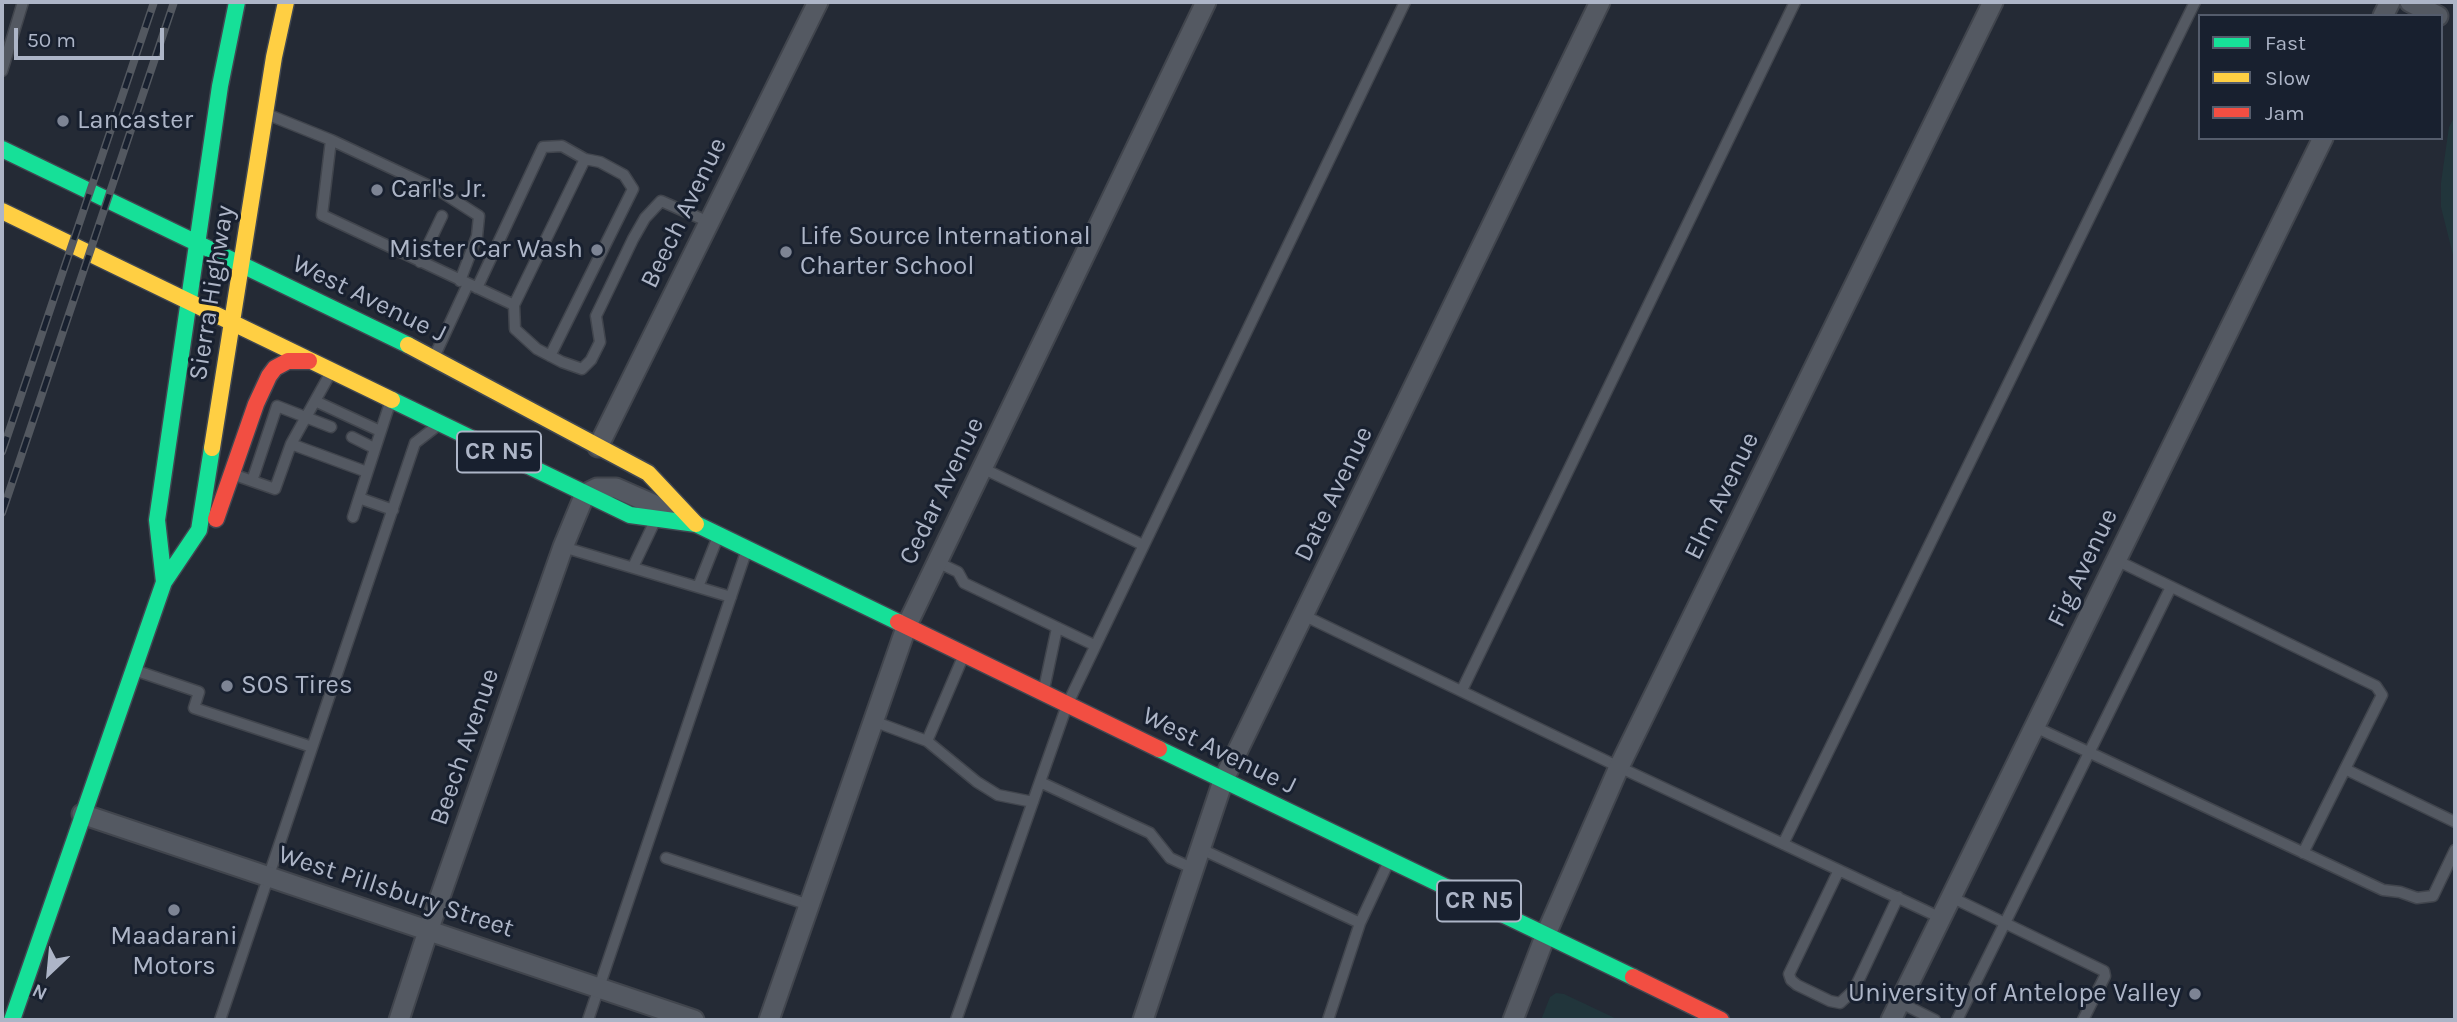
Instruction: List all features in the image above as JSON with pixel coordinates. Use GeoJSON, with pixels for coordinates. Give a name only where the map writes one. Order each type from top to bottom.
{"type":"FeatureCollection","features":[{"type":"Feature","properties":{"kind":"main road","name":"Sierra Highway"},"geometry":{"type":"LineString","coordinates":[[164,582],[157,520],[220,86],[237,2]]}},
{"type":"Feature","properties":{"kind":"main road","name":"Sierra Highway"},"geometry":{"type":"LineString","coordinates":[[12,1020],[164,582],[199,530],[265,114],[286,2]]}},
{"type":"Feature","properties":{"kind":"main road","name":"West Avenue J"},"geometry":{"type":"LineString","coordinates":[[2,149],[434,357],[648,473],[696,524]]}},
{"type":"Feature","properties":{"kind":"main road","name":"West Avenue J"},"geometry":{"type":"LineString","coordinates":[[2,211],[630,515],[696,524],[719,534],[1223,781],[1721,1020]]}},
{"type":"Feature","properties":{"kind":"main road"},"geometry":{"type":"LineString","coordinates":[[204,554],[256,404],[269,376],[275,368],[288,361],[309,360]]}},
{"type":"Feature","properties":{"kind":"main road"},"geometry":{"type":"LineString","coordinates":[[164,582],[188,570]]}},
{"type":"Feature","properties":{"kind":"street","name":"Beech Avenue"},"geometry":{"type":"LineString","coordinates":[[598,447],[818,2]]}},
{"type":"Feature","properties":{"kind":"street","name":"Cedar Avenue"},"geometry":{"type":"LineString","coordinates":[[769,1020],[907,625],[1206,2]]}},
{"type":"Feature","properties":{"kind":"street","name":"Date Avenue"},"geometry":{"type":"LineString","coordinates":[[1143,1020],[1223,781],[1600,2]]}},
{"type":"Feature","properties":{"kind":"street","name":"Elm Avenue"},"geometry":{"type":"LineString","coordinates":[[1513,1020],[1546,934],[1619,767],[1993,2]]}},
{"type":"Feature","properties":{"kind":"street"},"geometry":{"type":"LineString","coordinates":[[2410,2],[2436,14]]}},
{"type":"Feature","properties":{"kind":"street","name":"Fig Avenue"},"geometry":{"type":"LineString","coordinates":[[1895,1011],[2322,140]]}},
{"type":"Feature","properties":{"kind":"street"},"geometry":{"type":"LineString","coordinates":[[585,494],[597,488],[616,488],[696,524]]}},
{"type":"Feature","properties":{"kind":"street","name":"Beech Avenue"},"geometry":{"type":"LineString","coordinates":[[399,1020],[563,547],[585,494]]}},
{"type":"Feature","properties":{"kind":"street","name":"West Pillsbury Street"},"geometry":{"type":"LineString","coordinates":[[82,814],[598,988],[655,1014],[694,1020]]}},
{"type":"Feature","properties":{"kind":"lane"},"geometry":{"type":"LineString","coordinates":[[2,71],[23,2]]}},
{"type":"Feature","properties":{"kind":"lane"},"geometry":{"type":"LineString","coordinates":[[956,1020],[1067,705],[1405,2]]}},
{"type":"Feature","properties":{"kind":"lane"},"geometry":{"type":"LineString","coordinates":[[1462,690],[1795,2]]}},
{"type":"Feature","properties":{"kind":"lane"},"geometry":{"type":"LineString","coordinates":[[1783,844],[2195,2]]}},
{"type":"Feature","properties":{"kind":"lane"},"geometry":{"type":"LineString","coordinates":[[265,114],[331,140],[440,191],[479,216],[468,284]]}},
{"type":"Feature","properties":{"kind":"lane"},"geometry":{"type":"LineString","coordinates":[[331,140],[321,215],[514,305]]}},
{"type":"Feature","properties":{"kind":"lane"},"geometry":{"type":"LineString","coordinates":[[434,357],[468,284],[543,147],[562,146],[624,175],[633,188],[550,356]]}},
{"type":"Feature","properties":{"kind":"lane"},"geometry":{"type":"LineString","coordinates":[[585,159],[514,305],[515,328],[537,349],[550,356],[582,369],[592,360],[600,342],[596,316],[633,239],[645,218],[661,201],[709,222]]}},
{"type":"Feature","properties":{"kind":"lane"},"geometry":{"type":"LineString","coordinates":[[420,262],[442,216]]}},
{"type":"Feature","properties":{"kind":"lane"},"geometry":{"type":"LineString","coordinates":[[232,474],[275,489],[291,444],[331,371]]}},
{"type":"Feature","properties":{"kind":"lane"},"geometry":{"type":"LineString","coordinates":[[353,517],[391,400]]}},
{"type":"Feature","properties":{"kind":"lane"},"geometry":{"type":"LineString","coordinates":[[315,401],[380,431]]}},
{"type":"Feature","properties":{"kind":"lane"},"geometry":{"type":"LineString","coordinates":[[252,481],[276,406],[331,427]]}},
{"type":"Feature","properties":{"kind":"lane"},"geometry":{"type":"LineString","coordinates":[[220,1020],[415,443],[441,424]]}},
{"type":"Feature","properties":{"kind":"lane"},"geometry":{"type":"LineString","coordinates":[[352,437],[374,448]]}},
{"type":"Feature","properties":{"kind":"lane"},"geometry":{"type":"LineString","coordinates":[[291,444],[367,472]]}},
{"type":"Feature","properties":{"kind":"lane"},"geometry":{"type":"LineString","coordinates":[[982,468],[1143,545]]}},
{"type":"Feature","properties":{"kind":"lane"},"geometry":{"type":"LineString","coordinates":[[359,498],[393,510]]}},
{"type":"Feature","properties":{"kind":"lane"},"geometry":{"type":"LineString","coordinates":[[633,567],[656,519]]}},
{"type":"Feature","properties":{"kind":"lane"},"geometry":{"type":"LineString","coordinates":[[698,587],[719,534]]}},
{"type":"Feature","properties":{"kind":"lane"},"geometry":{"type":"LineString","coordinates":[[563,547],[731,597]]}},
{"type":"Feature","properties":{"kind":"lane"},"geometry":{"type":"LineString","coordinates":[[588,1020],[748,548]]}},
{"type":"Feature","properties":{"kind":"lane"},"geometry":{"type":"LineString","coordinates":[[2116,560],[2376,686],[2382,695],[2303,853]]}},
{"type":"Feature","properties":{"kind":"lane"},"geometry":{"type":"LineString","coordinates":[[937,562],[958,572],[964,583],[1094,645]]}},
{"type":"Feature","properties":{"kind":"lane"},"geometry":{"type":"LineString","coordinates":[[1957,1020],[2171,586]]}},
{"type":"Feature","properties":{"kind":"lane"},"geometry":{"type":"LineString","coordinates":[[1305,616],[1941,918]]}},
{"type":"Feature","properties":{"kind":"lane"},"geometry":{"type":"LineString","coordinates":[[1043,692],[1057,628]]}},
{"type":"Feature","properties":{"kind":"lane"},"geometry":{"type":"LineString","coordinates":[[927,741],[965,654]]}},
{"type":"Feature","properties":{"kind":"lane"},"geometry":{"type":"LineString","coordinates":[[135,671],[199,692],[194,708],[312,747]]}},
{"type":"Feature","properties":{"kind":"lane"},"geometry":{"type":"LineString","coordinates":[[873,721],[927,741],[977,782],[998,794],[1033,802]]}},
{"type":"Feature","properties":{"kind":"lane"},"geometry":{"type":"LineString","coordinates":[[2035,727],[2383,890],[2417,898],[2433,896],[2455,850]]}},
{"type":"Feature","properties":{"kind":"lane"},"geometry":{"type":"LineString","coordinates":[[2345,769],[2455,822]]}},
{"type":"Feature","properties":{"kind":"lane"},"geometry":{"type":"LineString","coordinates":[[1040,782],[1150,833],[1170,858],[1194,869]]}},
{"type":"Feature","properties":{"kind":"lane"},"geometry":{"type":"LineString","coordinates":[[1200,849],[1360,923]]}},
{"type":"Feature","properties":{"kind":"lane"},"geometry":{"type":"LineString","coordinates":[[666,858],[809,905]]}},
{"type":"Feature","properties":{"kind":"lane"},"geometry":{"type":"LineString","coordinates":[[1328,1020],[1360,923],[1390,859]]}},
{"type":"Feature","properties":{"kind":"lane"},"geometry":{"type":"LineString","coordinates":[[1839,870],[1789,974],[1797,985],[1830,1001],[1840,1003],[1854,990],[1898,897]]}},
{"type":"Feature","properties":{"kind":"lane"},"geometry":{"type":"LineString","coordinates":[[1951,897],[2104,971],[2105,976],[2084,1020]]}},
{"type":"Feature","properties":{"kind":"lane"},"geometry":{"type":"LineString","coordinates":[[1895,1011],[1936,1020]]}},
{"type":"Feature","properties":{"kind":"shaded area"},"geometry":{"type":"Polygon","coordinates":[[[2455,116],[2455,263],[2441,207],[2441,183],[2449,127],[2455,116]]]}},
{"type":"Feature","properties":{"kind":"shaded area"},"geometry":{"type":"Polygon","coordinates":[[[1556,993],[1564,994],[1619,1020],[1541,1020],[1550,997],[1556,993]]]}},
{"type":"Feature","properties":{"kind":"railway"},"geometry":{"type":"LineString","coordinates":[[2,452],[154,2]]}},
{"type":"Feature","properties":{"kind":"railway"},"geometry":{"type":"LineString","coordinates":[[2,513],[174,2]]}},
{"type":"Feature","properties":{"kind":"traffic: fast"},"geometry":{"type":"LineString","coordinates":[[164,582],[157,520],[220,86],[237,2]]}},
{"type":"Feature","properties":{"kind":"traffic: fast"},"geometry":{"type":"LineString","coordinates":[[2,149],[408,345]]}},
{"type":"Feature","properties":{"kind":"traffic: fast"},"geometry":{"type":"LineString","coordinates":[[392,400],[630,515],[696,524],[898,622]]}},
{"type":"Feature","properties":{"kind":"traffic: fast"},"geometry":{"type":"LineString","coordinates":[[12,1020],[164,582],[199,530],[212,448]]}},
{"type":"Feature","properties":{"kind":"traffic: fast"},"geometry":{"type":"LineString","coordinates":[[1159,749],[1633,977]]}},
{"type":"Feature","properties":{"kind":"traffic: slow"},"geometry":{"type":"LineString","coordinates":[[212,448],[274,57],[286,2]]}},
{"type":"Feature","properties":{"kind":"traffic: slow"},"geometry":{"type":"LineString","coordinates":[[2,211],[392,400]]}},
{"type":"Feature","properties":{"kind":"traffic: slow"},"geometry":{"type":"LineString","coordinates":[[408,345],[648,473],[696,524]]}},
{"type":"Feature","properties":{"kind":"traffic: jam"},"geometry":{"type":"LineString","coordinates":[[216,519],[256,404],[269,376],[275,368],[288,361],[309,361]]}},
{"type":"Feature","properties":{"kind":"traffic: jam"},"geometry":{"type":"LineString","coordinates":[[898,622],[1159,749]]}},
{"type":"Feature","properties":{"kind":"traffic: jam"},"geometry":{"type":"LineString","coordinates":[[1633,977],[1721,1020]]}},
{"type":"Feature","properties":{"kind":"place","name":"Lancaster"},"geometry":{"type":"Point","coordinates":[63,121]}},
{"type":"Feature","properties":{"kind":"place","name":"Carl's Jr."},"geometry":{"type":"Point","coordinates":[377,190]}},
{"type":"Feature","properties":{"kind":"place","name":"Mister Car Wash"},"geometry":{"type":"Point","coordinates":[597,250]}},
{"type":"Feature","properties":{"kind":"place","name":"Life Source International Charter School"},"geometry":{"type":"Point","coordinates":[786,252]}},
{"type":"Feature","properties":{"kind":"place","name":"SOS Tires"},"geometry":{"type":"Point","coordinates":[227,686]}},
{"type":"Feature","properties":{"kind":"place","name":"Maadarani Motors"},"geometry":{"type":"Point","coordinates":[174,910]}},
{"type":"Feature","properties":{"kind":"place","name":"University of Antelope Valley"},"geometry":{"type":"Point","coordinates":[2195,994]}}]}
